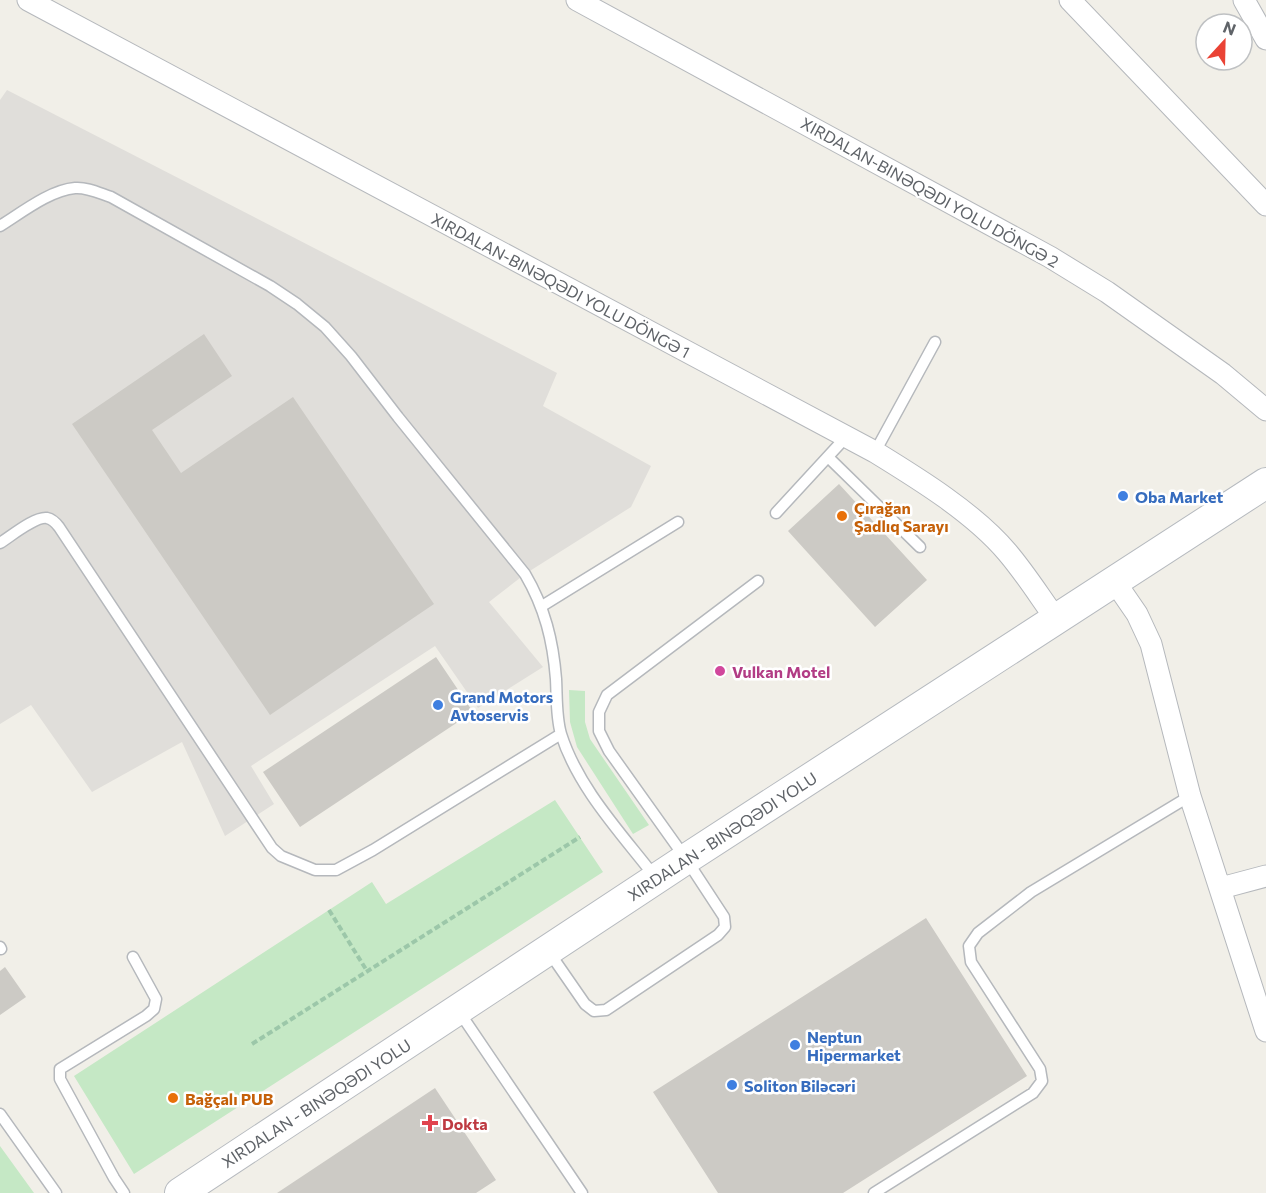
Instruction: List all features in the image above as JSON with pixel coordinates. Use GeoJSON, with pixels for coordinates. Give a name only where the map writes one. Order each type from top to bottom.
{"type":"FeatureCollection","features":[{"type":"Feature","properties":{"kind":"main road"},"geometry":{"type":"LineString","coordinates":[[180,1193],[686,859],[1266,483]]}},
{"type":"Feature","properties":{"kind":"street"},"geometry":{"type":"LineString","coordinates":[[577,0],[1059,262],[1107,292],[1223,374],[1256,399],[1266,410]]}},
{"type":"Feature","properties":{"kind":"street"},"geometry":{"type":"LineString","coordinates":[[1070,0],[1266,205]]}},
{"type":"Feature","properties":{"kind":"street"},"geometry":{"type":"LineString","coordinates":[[1244,0],[1266,39]]}},
{"type":"Feature","properties":{"kind":"street"},"geometry":{"type":"LineString","coordinates":[[34,1],[875,452],[921,480],[976,523],[1006,551],[1056,619]]}},
{"type":"Feature","properties":{"kind":"street"},"geometry":{"type":"LineString","coordinates":[[1115,582],[1137,614],[1151,644],[1190,796],[1266,1031]]}},
{"type":"Feature","properties":{"kind":"street"},"geometry":{"type":"LineString","coordinates":[[1221,888],[1266,876]]}},
{"type":"Feature","properties":{"kind":"lane"},"geometry":{"type":"LineString","coordinates":[[0,226],[55,192],[75,188],[89,189],[111,197],[270,286],[325,327],[351,356],[525,574],[542,606],[549,627],[561,734],[593,797],[656,879]]}},
{"type":"Feature","properties":{"kind":"lane"},"geometry":{"type":"LineString","coordinates":[[875,452],[935,342]]}},
{"type":"Feature","properties":{"kind":"lane"},"geometry":{"type":"LineString","coordinates":[[776,513],[846,437]]}},
{"type":"Feature","properties":{"kind":"lane"},"geometry":{"type":"LineString","coordinates":[[828,457],[920,547]]}},
{"type":"Feature","properties":{"kind":"lane"},"geometry":{"type":"LineString","coordinates":[[0,543],[35,521],[48,518],[59,526],[272,848],[281,856],[315,870],[336,870],[373,850],[561,734]]}},
{"type":"Feature","properties":{"kind":"lane"},"geometry":{"type":"LineString","coordinates":[[542,606],[678,522]]}},
{"type":"Feature","properties":{"kind":"lane"},"geometry":{"type":"LineString","coordinates":[[548,950],[585,1004],[594,1011],[606,1010],[718,935],[725,927],[724,917],[686,859],[609,752],[599,731],[599,712],[607,694],[758,580]]}},
{"type":"Feature","properties":{"kind":"lane"},"geometry":{"type":"LineString","coordinates":[[874,1193],[1033,1093],[1042,1082],[1040,1069],[971,962],[969,946],[978,933],[1031,892],[1190,796]]}},
{"type":"Feature","properties":{"kind":"lane"},"geometry":{"type":"LineString","coordinates":[[124,1193],[60,1079],[60,1069],[154,1009],[156,999],[133,957]]}},
{"type":"Feature","properties":{"kind":"lane"},"geometry":{"type":"LineString","coordinates":[[458,1010],[582,1193]]}},
{"type":"Feature","properties":{"kind":"lane"},"geometry":{"type":"LineString","coordinates":[[0,1114],[56,1193]]}},
{"type":"Feature","properties":{"kind":"path"},"geometry":{"type":"LineString","coordinates":[[252,1044],[580,837]]}},
{"type":"Feature","properties":{"kind":"path"},"geometry":{"type":"LineString","coordinates":[[329,910],[367,971]]}},
{"type":"Feature","properties":{"kind":"shaded area"},"geometry":{"type":"Polygon","coordinates":[[[7,90],[557,373],[543,406],[651,466],[631,507],[525,574],[489,602],[543,667],[478,708],[435,646],[251,766],[274,804],[225,836],[182,742],[92,792],[31,705],[0,724],[0,100],[7,90]]]}},
{"type":"Feature","properties":{"kind":"green space"},"geometry":{"type":"Polygon","coordinates":[[[569,690],[585,691],[585,722],[590,739],[649,825],[633,834],[577,747],[570,722],[569,690]]]}},
{"type":"Feature","properties":{"kind":"green space"},"geometry":{"type":"Polygon","coordinates":[[[555,800],[603,872],[134,1174],[74,1076],[372,882],[386,904],[555,800]]]}},
{"type":"Feature","properties":{"kind":"green space"},"geometry":{"type":"Polygon","coordinates":[[[0,1146],[34,1193],[0,1193],[0,1146]]]}},
{"type":"Feature","properties":{"kind":"building"},"geometry":{"type":"Polygon","coordinates":[[[204,334],[232,376],[152,430],[181,473],[293,397],[434,604],[270,715],[72,424],[204,334]]]}},
{"type":"Feature","properties":{"kind":"building"},"geometry":{"type":"Polygon","coordinates":[[[839,484],[927,580],[875,627],[788,531],[839,484]]]}},
{"type":"Feature","properties":{"kind":"building"},"geometry":{"type":"Polygon","coordinates":[[[436,657],[473,712],[300,827],[263,772],[436,657]]]}},
{"type":"Feature","properties":{"kind":"building"},"geometry":{"type":"Polygon","coordinates":[[[926,918],[1027,1076],[843,1193],[718,1193],[653,1092],[926,918]]]}},
{"type":"Feature","properties":{"kind":"building"},"geometry":{"type":"Polygon","coordinates":[[[5,967],[26,997],[0,1015],[0,971],[5,967]]]}},
{"type":"Feature","properties":{"kind":"building"},"geometry":{"type":"Polygon","coordinates":[[[435,1088],[496,1180],[476,1193],[277,1193],[435,1088]]]}},
{"type":"Feature","properties":{"kind":"place","name":"Oba Market"},"geometry":{"type":"Point","coordinates":[1123,496]}},
{"type":"Feature","properties":{"kind":"place","name":"Çırağan Şadlıq Sarayı"},"geometry":{"type":"Point","coordinates":[842,516]}},
{"type":"Feature","properties":{"kind":"place","name":"Vulkan Motel"},"geometry":{"type":"Point","coordinates":[720,671]}},
{"type":"Feature","properties":{"kind":"place","name":"Grand Motors Avtoservis"},"geometry":{"type":"Point","coordinates":[438,705]}},
{"type":"Feature","properties":{"kind":"place","name":"Neptun Hipermarket"},"geometry":{"type":"Point","coordinates":[795,1045]}},
{"type":"Feature","properties":{"kind":"place","name":"Soliton Biləcəri"},"geometry":{"type":"Point","coordinates":[732,1085]}},
{"type":"Feature","properties":{"kind":"place","name":"Bağçalı PUB"},"geometry":{"type":"Point","coordinates":[173,1098]}},
{"type":"Feature","properties":{"kind":"place","name":"Dokta"},"geometry":{"type":"Point","coordinates":[430,1123]}}]}
